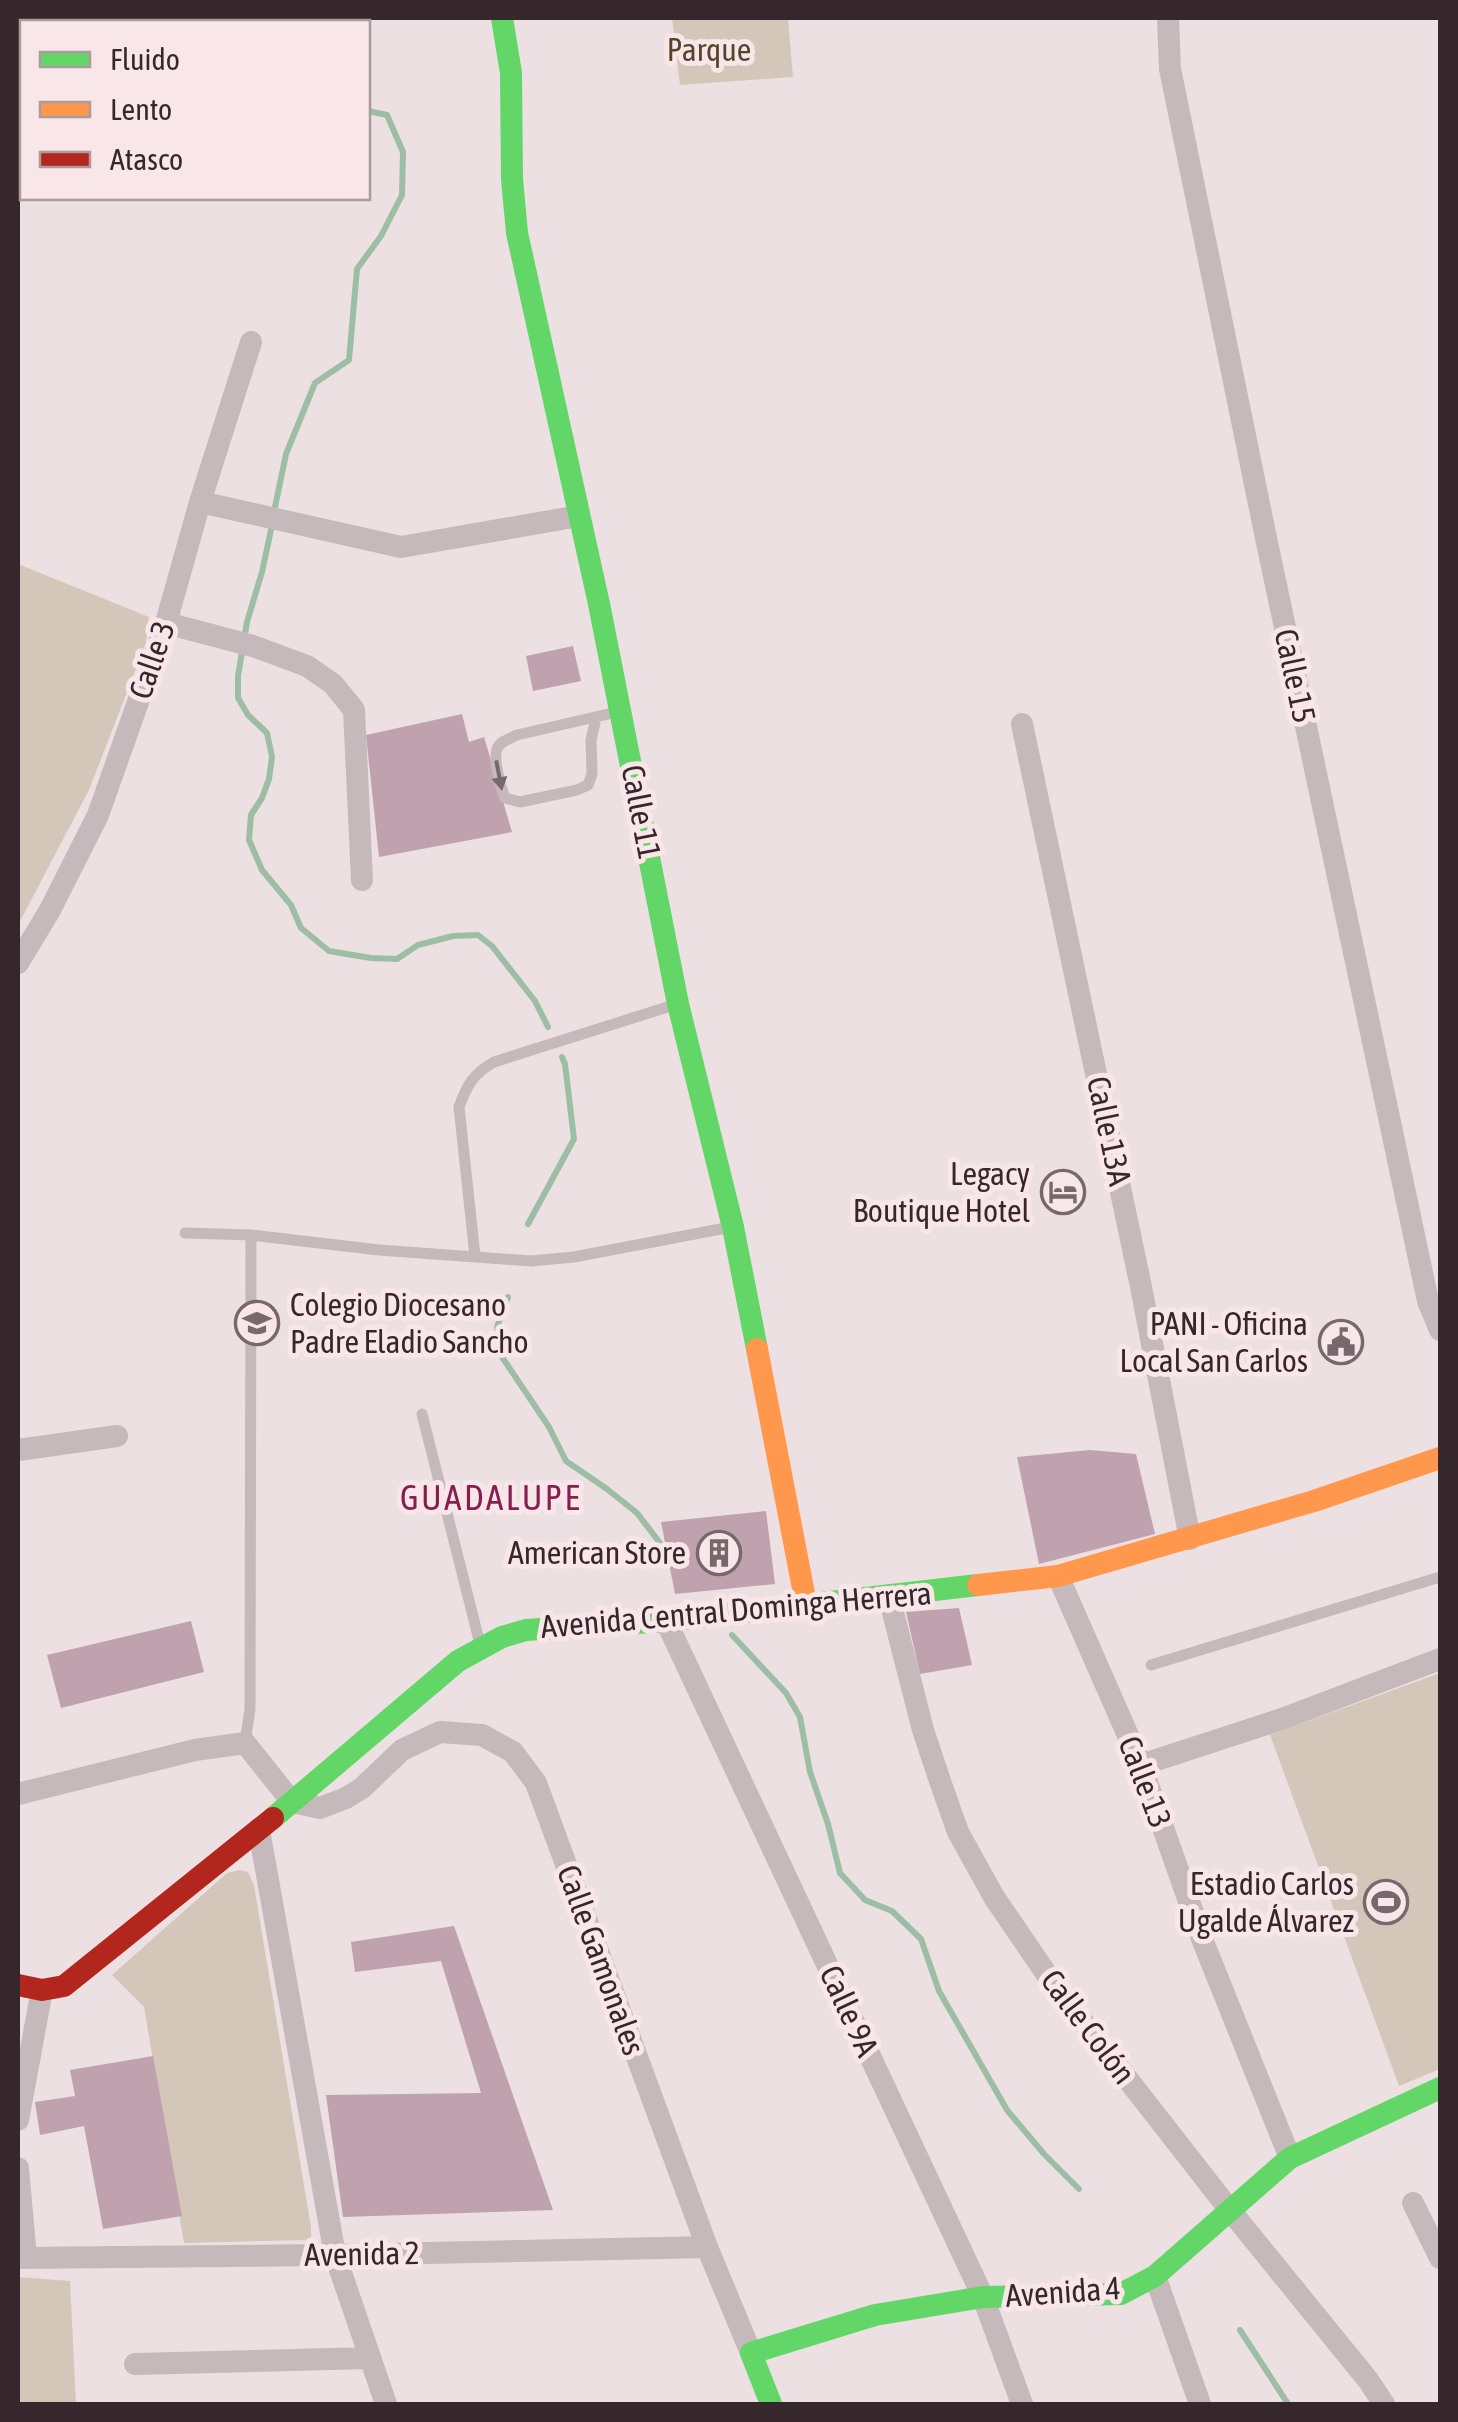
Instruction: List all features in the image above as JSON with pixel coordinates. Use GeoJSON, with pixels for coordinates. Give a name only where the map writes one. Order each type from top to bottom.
{"type":"FeatureCollection","features":[{"type":"Feature","properties":{"kind":"street","name":"Calle 11"},"geometry":{"type":"LineString","coordinates":[[502,18],[511,73],[517,233],[621,711],[678,1004],[733,1227],[806,1604]]}},
{"type":"Feature","properties":{"kind":"street","name":"Calle 15"},"geometry":{"type":"LineString","coordinates":[[1168,18],[1170,68],[1270,558],[1420,1266],[1440,1330]]}},
{"type":"Feature","properties":{"kind":"street","name":"Calle 3"},"geometry":{"type":"LineString","coordinates":[[18,963],[98,816],[166,624],[251,342]]}},
{"type":"Feature","properties":{"kind":"street"},"geometry":{"type":"LineString","coordinates":[[200,502],[401,547],[579,516]]}},
{"type":"Feature","properties":{"kind":"street"},"geometry":{"type":"LineString","coordinates":[[166,624],[242,642],[307,666],[333,684],[354,710],[362,880]]}},
{"type":"Feature","properties":{"kind":"street","name":"Calle 13A"},"geometry":{"type":"LineString","coordinates":[[1022,724],[1190,1539]]}},
{"type":"Feature","properties":{"kind":"street"},"geometry":{"type":"LineString","coordinates":[[18,1450],[117,1436]]}},
{"type":"Feature","properties":{"kind":"street","name":"Avenida Central Dominga Herrera"},"geometry":{"type":"LineString","coordinates":[[27,1987],[64,1986],[259,1830],[458,1661],[502,1637],[526,1630],[666,1621],[1058,1576],[1314,1501],[1440,1458]]}},
{"type":"Feature","properties":{"kind":"street","name":"Calle 13"},"geometry":{"type":"LineString","coordinates":[[1058,1576],[1141,1766],[1204,1944],[1290,2158]]}},
{"type":"Feature","properties":{"kind":"street","name":"Calle Colón"},"geometry":{"type":"LineString","coordinates":[[889,1597],[940,1781],[958,1832],[994,1897],[1054,1985],[1384,2404]]}},
{"type":"Feature","properties":{"kind":"street","name":"Calle 9A"},"geometry":{"type":"LineString","coordinates":[[666,1621],[984,2297],[1022,2404]]}},
{"type":"Feature","properties":{"kind":"street"},"geometry":{"type":"LineString","coordinates":[[1141,1766],[1440,1659]]}},
{"type":"Feature","properties":{"kind":"street","name":"Calle Gamonales"},"geometry":{"type":"LineString","coordinates":[[292,1802],[320,1808],[346,1798],[402,1750],[440,1732],[482,1735],[513,1752],[536,1783],[707,2248],[771,2404]]}},
{"type":"Feature","properties":{"kind":"street"},"geometry":{"type":"LineString","coordinates":[[18,1794],[195,1750],[245,1743],[292,1802]]}},
{"type":"Feature","properties":{"kind":"street"},"geometry":{"type":"LineString","coordinates":[[259,1830],[335,2255],[386,2404]]}},
{"type":"Feature","properties":{"kind":"street"},"geometry":{"type":"LineString","coordinates":[[18,2120],[27,1987]]}},
{"type":"Feature","properties":{"kind":"street","name":"Avenida 4"},"geometry":{"type":"LineString","coordinates":[[751,2354],[875,2315],[984,2297],[1120,2294],[1156,2276],[1290,2158],[1440,2088]]}},
{"type":"Feature","properties":{"kind":"street"},"geometry":{"type":"LineString","coordinates":[[18,2168],[22,2258]]}},
{"type":"Feature","properties":{"kind":"street"},"geometry":{"type":"LineString","coordinates":[[1413,2203],[1440,2258]]}},
{"type":"Feature","properties":{"kind":"street","name":"Avenida 2"},"geometry":{"type":"LineString","coordinates":[[22,2258],[707,2248]]}},
{"type":"Feature","properties":{"kind":"street"},"geometry":{"type":"LineString","coordinates":[[1156,2276],[1200,2404]]}},
{"type":"Feature","properties":{"kind":"street"},"geometry":{"type":"LineString","coordinates":[[134,2364],[369,2358]]}},
{"type":"Feature","properties":{"kind":"lane"},"geometry":{"type":"LineString","coordinates":[[596,718],[588,785],[520,802],[506,798],[496,754],[504,741],[621,711]]}},
{"type":"Feature","properties":{"kind":"lane"},"geometry":{"type":"LineString","coordinates":[[475,1256],[459,1107],[479,1070],[678,1004]]}},
{"type":"Feature","properties":{"kind":"lane"},"geometry":{"type":"LineString","coordinates":[[185,1233],[251,1235],[379,1250],[531,1261],[574,1257],[733,1227]]}},
{"type":"Feature","properties":{"kind":"lane"},"geometry":{"type":"LineString","coordinates":[[245,1743],[250,1690],[251,1235]]}},
{"type":"Feature","properties":{"kind":"lane"},"geometry":{"type":"LineString","coordinates":[[422,1414],[481,1648]]}},
{"type":"Feature","properties":{"kind":"lane"},"geometry":{"type":"LineString","coordinates":[[1150,1666],[1440,1577]]}},
{"type":"Feature","properties":{"kind":"green space","name":"Parque"},"geometry":{"type":"Polygon","coordinates":[[[672,18],[788,18],[793,77],[680,85],[672,18]]]}},
{"type":"Feature","properties":{"kind":"green space"},"geometry":{"type":"Polygon","coordinates":[[[18,564],[149,617],[146,643],[89,790],[18,925],[18,564]]]}},
{"type":"Feature","properties":{"kind":"green space","name":"Estadio Carlos Ugalde Álvarez"},"geometry":{"type":"Polygon","coordinates":[[[1440,1673],[1440,2069],[1399,2086],[1270,1735],[1440,1673]]]}},
{"type":"Feature","properties":{"kind":"green space"},"geometry":{"type":"Polygon","coordinates":[[[248,1872],[254,1885],[311,2237],[184,2243],[144,2007],[112,1975],[227,1873],[248,1872]]]}},
{"type":"Feature","properties":{"kind":"green space"},"geometry":{"type":"Polygon","coordinates":[[[18,2277],[70,2281],[76,2404],[18,2404],[18,2277]]]}},
{"type":"Feature","properties":{"kind":"building"},"geometry":{"type":"Polygon","coordinates":[[[573,646],[581,681],[533,691],[526,656],[573,646]]]}},
{"type":"Feature","properties":{"kind":"building"},"geometry":{"type":"Polygon","coordinates":[[[462,714],[469,742],[484,737],[512,832],[379,857],[366,735],[462,714]]]}},
{"type":"Feature","properties":{"kind":"building"},"geometry":{"type":"Polygon","coordinates":[[[1090,1450],[1136,1454],[1155,1534],[1039,1564],[1017,1457],[1090,1450]]]}},
{"type":"Feature","properties":{"kind":"building","name":"American Store"},"geometry":{"type":"Polygon","coordinates":[[[766,1511],[775,1584],[675,1594],[661,1522],[766,1511]]]}},
{"type":"Feature","properties":{"kind":"building"},"geometry":{"type":"Polygon","coordinates":[[[959,1608],[972,1665],[920,1674],[906,1612],[959,1608]]]}},
{"type":"Feature","properties":{"kind":"building"},"geometry":{"type":"Polygon","coordinates":[[[191,1621],[204,1672],[61,1708],[47,1655],[191,1621]]]}},
{"type":"Feature","properties":{"kind":"building"},"geometry":{"type":"Polygon","coordinates":[[[454,1926],[553,2210],[343,2217],[326,2095],[481,2093],[441,1961],[355,1972],[351,1942],[454,1926]]]}},
{"type":"Feature","properties":{"kind":"building"},"geometry":{"type":"Polygon","coordinates":[[[153,2056],[182,2216],[103,2229],[84,2126],[40,2135],[35,2102],[75,2096],[70,2070],[153,2056]]]}},
{"type":"Feature","properties":{"kind":"waterway"},"geometry":{"type":"LineString","coordinates":[[274,512],[286,454],[315,383],[349,360],[357,269],[381,236],[402,195],[403,152],[387,115],[370,111]]}},
{"type":"Feature","properties":{"kind":"waterway"},"geometry":{"type":"LineString","coordinates":[[272,525],[247,622],[238,676],[238,698],[248,715],[267,733],[272,757],[269,779],[251,815],[249,840],[262,870],[291,905],[301,928],[329,951],[397,959],[418,945],[453,936],[478,935],[492,946],[535,1001],[548,1027]]}},
{"type":"Feature","properties":{"kind":"waterway"},"geometry":{"type":"LineString","coordinates":[[528,1224],[574,1139],[562,1057]]}},
{"type":"Feature","properties":{"kind":"waterway"},"geometry":{"type":"LineString","coordinates":[[508,1297],[497,1327],[500,1354],[549,1427],[566,1461],[637,1513],[670,1556]]}},
{"type":"Feature","properties":{"kind":"waterway"},"geometry":{"type":"LineString","coordinates":[[732,1635],[786,1693],[800,1717],[810,1772],[840,1873],[865,1900],[892,1911],[921,1939],[939,1991],[1007,2110],[1079,2189]]}},
{"type":"Feature","properties":{"kind":"waterway"},"geometry":{"type":"LineString","coordinates":[[1240,2330],[1288,2404]]}},
{"type":"Feature","properties":{"kind":"traffic: fast"},"geometry":{"type":"LineString","coordinates":[[502,18],[511,73],[517,233],[599,604],[678,1004],[733,1227],[757,1349]]}},
{"type":"Feature","properties":{"kind":"traffic: fast"},"geometry":{"type":"LineString","coordinates":[[273,1818],[458,1661],[502,1637],[526,1630],[666,1621],[978,1585]]}},
{"type":"Feature","properties":{"kind":"traffic: fast"},"geometry":{"type":"LineString","coordinates":[[771,2404],[751,2353],[875,2315],[983,2297],[1121,2294],[1155,2276],[1290,2158],[1440,2088]]}},
{"type":"Feature","properties":{"kind":"traffic: slow"},"geometry":{"type":"LineString","coordinates":[[757,1349],[806,1604]]}},
{"type":"Feature","properties":{"kind":"traffic: slow"},"geometry":{"type":"LineString","coordinates":[[978,1585],[1058,1576],[1314,1501],[1440,1458]]}},
{"type":"Feature","properties":{"kind":"traffic: jam"},"geometry":{"type":"LineString","coordinates":[[18,1985],[42,1990],[64,1986],[273,1818]]}},
{"type":"Feature","properties":{"kind":"place","name":"Legacy Boutique Hotel"},"geometry":{"type":"Point","coordinates":[1063,1192]}},
{"type":"Feature","properties":{"kind":"place","name":"Colegio Diocesano Padre Eladio Sancho"},"geometry":{"type":"Point","coordinates":[257,1323]}},
{"type":"Feature","properties":{"kind":"place","name":"PANI - Oficina Local San Carlos"},"geometry":{"type":"Point","coordinates":[1341,1342]}},
{"type":"Feature","properties":{"kind":"place","name":"American Store"},"geometry":{"type":"Point","coordinates":[719,1553]}},
{"type":"Feature","properties":{"kind":"place","name":"Estadio Carlos Ugalde Álvarez"},"geometry":{"type":"Point","coordinates":[1386,1902]}},
{"type":"Feature","properties":{"kind":"district","name":"GUADALUPE"},"geometry":{"type":"Point","coordinates":[491,1498]}}]}
